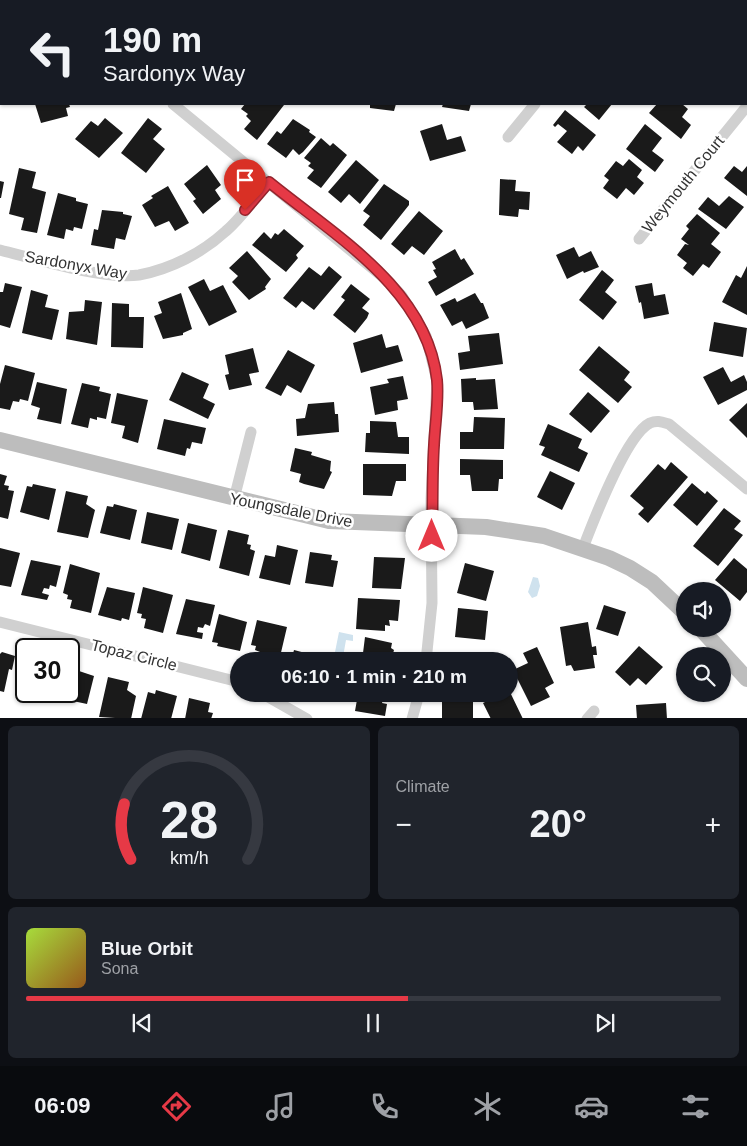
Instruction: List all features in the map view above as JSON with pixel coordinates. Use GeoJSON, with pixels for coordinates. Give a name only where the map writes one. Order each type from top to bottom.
{"type":"FeatureCollection","features":[{"type":"Feature","properties":{"kind":"street"},"geometry":{"type":"LineString","coordinates":[[174,105],[389,282],[402,296],[426,336],[437,381],[431,499],[432,603],[427,652]]}},
{"type":"Feature","properties":{"kind":"street"},"geometry":{"type":"LineString","coordinates":[[508,137],[533,105]]}},
{"type":"Feature","properties":{"kind":"street","name":"Weymouth Court"},"geometry":{"type":"LineString","coordinates":[[639,239],[747,106]]}},
{"type":"Feature","properties":{"kind":"street","name":"Sardonyx Way"},"geometry":{"type":"LineString","coordinates":[[0,250],[102,273],[138,275],[180,262],[195,254],[226,231],[269,182]]}},
{"type":"Feature","properties":{"kind":"street"},"geometry":{"type":"LineString","coordinates":[[583,548],[618,464],[642,429],[649,424],[658,421],[669,424],[747,489]]}},
{"type":"Feature","properties":{"kind":"street"},"geometry":{"type":"LineString","coordinates":[[234,499],[251,432]]}},
{"type":"Feature","properties":{"kind":"street","name":"Youngsdale Drive"},"geometry":{"type":"LineString","coordinates":[[0,440],[329,521],[508,529],[544,536],[609,558],[652,582],[676,604]]}},
{"type":"Feature","properties":{"kind":"street","name":"Topaz Circle"},"geometry":{"type":"LineString","coordinates":[[0,622],[230,680]]}},
{"type":"Feature","properties":{"kind":"street"},"geometry":{"type":"LineString","coordinates":[[708,637],[747,679]]}},
{"type":"Feature","properties":{"kind":"street"},"geometry":{"type":"LineString","coordinates":[[278,702],[307,718]]}},
{"type":"Feature","properties":{"kind":"street"},"geometry":{"type":"LineString","coordinates":[[412,718],[417,702]]}},
{"type":"Feature","properties":{"kind":"water"},"geometry":{"type":"Polygon","coordinates":[[[533,577],[538,578],[540,586],[537,596],[532,598],[528,592],[533,577]]]}},
{"type":"Feature","properties":{"kind":"water"},"geometry":{"type":"Polygon","coordinates":[[[339,632],[353,635],[353,641],[346,640],[344,652],[335,652],[339,632]]]}},
{"type":"Feature","properties":{"kind":"building"},"geometry":{"type":"Polygon","coordinates":[[[35,105],[69,105],[70,107],[66,108],[68,116],[41,123],[35,105]]]}},
{"type":"Feature","properties":{"kind":"building"},"geometry":{"type":"Polygon","coordinates":[[[244,105],[284,105],[257,140],[244,129],[251,121],[246,116],[248,114],[241,109],[244,105]]]}},
{"type":"Feature","properties":{"kind":"building"},"geometry":{"type":"Polygon","coordinates":[[[370,105],[396,105],[394,111],[370,108],[370,105]]]}},
{"type":"Feature","properties":{"kind":"building"},"geometry":{"type":"Polygon","coordinates":[[[443,105],[471,105],[469,111],[442,107],[443,105]]]}},
{"type":"Feature","properties":{"kind":"building"},"geometry":{"type":"Polygon","coordinates":[[[586,105],[611,105],[599,120],[584,107],[586,105]]]}},
{"type":"Feature","properties":{"kind":"building"},"geometry":{"type":"Polygon","coordinates":[[[656,105],[683,105],[688,109],[682,117],[691,125],[681,139],[649,113],[656,105]]]}},
{"type":"Feature","properties":{"kind":"building"},"geometry":{"type":"Polygon","coordinates":[[[565,110],[596,135],[583,151],[578,146],[572,154],[557,142],[567,131],[558,124],[555,127],[553,125],[565,110]]]}},
{"type":"Feature","properties":{"kind":"building"},"geometry":{"type":"Polygon","coordinates":[[[105,118],[123,133],[99,158],[75,139],[91,121],[98,126],[105,118]]]}},
{"type":"Feature","properties":{"kind":"building"},"geometry":{"type":"Polygon","coordinates":[[[148,118],[162,129],[153,139],[165,149],[146,173],[121,153],[148,118]]]}},
{"type":"Feature","properties":{"kind":"building"},"geometry":{"type":"Polygon","coordinates":[[[293,119],[310,130],[309,132],[316,137],[299,155],[293,149],[286,158],[267,144],[277,131],[281,134],[293,119]]]}},
{"type":"Feature","properties":{"kind":"building"},"geometry":{"type":"Polygon","coordinates":[[[442,124],[447,140],[461,136],[466,151],[430,161],[420,131],[442,124]]]}},
{"type":"Feature","properties":{"kind":"building"},"geometry":{"type":"Polygon","coordinates":[[[645,124],[662,138],[652,151],[664,160],[655,172],[626,149],[645,124]]]}},
{"type":"Feature","properties":{"kind":"building"},"geometry":{"type":"Polygon","coordinates":[[[321,138],[330,146],[333,143],[347,155],[321,188],[307,178],[314,170],[308,166],[311,163],[304,158],[321,138]]]}},
{"type":"Feature","properties":{"kind":"building"},"geometry":{"type":"Polygon","coordinates":[[[629,159],[642,170],[637,177],[644,183],[634,195],[626,188],[617,199],[603,188],[609,180],[604,176],[616,161],[623,166],[629,159]]]}},
{"type":"Feature","properties":{"kind":"building"},"geometry":{"type":"Polygon","coordinates":[[[356,160],[379,180],[360,204],[349,194],[341,203],[328,192],[356,160]]]}},
{"type":"Feature","properties":{"kind":"building"},"geometry":{"type":"Polygon","coordinates":[[[207,165],[221,185],[215,190],[221,199],[203,214],[193,201],[196,199],[184,184],[207,165]]]}},
{"type":"Feature","properties":{"kind":"building"},"geometry":{"type":"Polygon","coordinates":[[[734,166],[742,172],[747,166],[747,196],[724,178],[734,166]]]}},
{"type":"Feature","properties":{"kind":"building"},"geometry":{"type":"Polygon","coordinates":[[[19,168],[36,172],[32,188],[46,192],[37,233],[21,230],[24,218],[9,214],[19,168]]]}},
{"type":"Feature","properties":{"kind":"building"},"geometry":{"type":"Polygon","coordinates":[[[500,179],[516,180],[515,191],[530,192],[529,210],[519,209],[518,217],[499,215],[500,179]]]}},
{"type":"Feature","properties":{"kind":"building"},"geometry":{"type":"Polygon","coordinates":[[[0,181],[4,182],[1,198],[0,198],[0,181]]]}},
{"type":"Feature","properties":{"kind":"building"},"geometry":{"type":"Polygon","coordinates":[[[384,184],[409,201],[409,205],[381,240],[363,225],[370,216],[363,211],[384,184]]]}},
{"type":"Feature","properties":{"kind":"building"},"geometry":{"type":"Polygon","coordinates":[[[168,186],[189,223],[175,231],[169,221],[155,227],[142,205],[153,198],[151,196],[168,186]]]}},
{"type":"Feature","properties":{"kind":"building"},"geometry":{"type":"Polygon","coordinates":[[[58,193],[76,198],[76,201],[88,204],[82,229],[74,227],[73,231],[66,229],[64,239],[47,235],[58,193]]]}},
{"type":"Feature","properties":{"kind":"building"},"geometry":{"type":"Polygon","coordinates":[[[729,196],[744,207],[726,229],[698,209],[708,197],[719,206],[729,196]]]}},
{"type":"Feature","properties":{"kind":"building"},"geometry":{"type":"Polygon","coordinates":[[[102,210],[123,212],[123,214],[132,216],[125,240],[116,238],[114,249],[91,245],[94,229],[98,230],[102,210]]]}},
{"type":"Feature","properties":{"kind":"building"},"geometry":{"type":"Polygon","coordinates":[[[419,211],[443,231],[424,255],[412,246],[404,255],[391,244],[419,211]]]}},
{"type":"Feature","properties":{"kind":"building"},"geometry":{"type":"Polygon","coordinates":[[[697,214],[720,233],[711,244],[721,252],[709,268],[703,264],[693,276],[683,268],[687,263],[677,255],[685,244],[689,245],[681,239],[689,229],[686,226],[697,214]]]}},
{"type":"Feature","properties":{"kind":"building"},"geometry":{"type":"Polygon","coordinates":[[[284,229],[304,246],[296,255],[298,258],[286,272],[252,245],[264,232],[271,239],[275,233],[278,235],[284,229]]]}},
{"type":"Feature","properties":{"kind":"building"},"geometry":{"type":"Polygon","coordinates":[[[574,247],[579,257],[591,251],[599,267],[584,273],[583,271],[567,279],[556,255],[574,247]]]}},
{"type":"Feature","properties":{"kind":"building"},"geometry":{"type":"Polygon","coordinates":[[[455,249],[461,260],[464,258],[474,274],[436,296],[428,282],[437,277],[433,270],[436,269],[432,262],[455,249]]]}},
{"type":"Feature","properties":{"kind":"building"},"geometry":{"type":"Polygon","coordinates":[[[247,251],[271,279],[265,287],[266,289],[249,300],[232,282],[238,276],[229,268],[247,251]]]}},
{"type":"Feature","properties":{"kind":"building"},"geometry":{"type":"Polygon","coordinates":[[[329,266],[342,277],[314,310],[302,301],[296,308],[283,298],[309,267],[321,276],[329,266]]]}},
{"type":"Feature","properties":{"kind":"building"},"geometry":{"type":"Polygon","coordinates":[[[747,266],[747,315],[722,302],[736,275],[741,278],[747,266]]]}},
{"type":"Feature","properties":{"kind":"building"},"geometry":{"type":"Polygon","coordinates":[[[602,270],[614,280],[605,292],[617,302],[603,320],[579,300],[602,270]]]}},
{"type":"Feature","properties":{"kind":"building"},"geometry":{"type":"Polygon","coordinates":[[[204,279],[210,291],[223,285],[237,312],[209,326],[188,287],[204,279]]]}},
{"type":"Feature","properties":{"kind":"building"},"geometry":{"type":"Polygon","coordinates":[[[5,283],[22,287],[10,328],[0,325],[0,292],[3,292],[5,283]]]}},
{"type":"Feature","properties":{"kind":"building"},"geometry":{"type":"Polygon","coordinates":[[[652,283],[654,296],[665,294],[669,314],[644,319],[641,302],[639,303],[635,286],[652,283]]]}},
{"type":"Feature","properties":{"kind":"building"},"geometry":{"type":"Polygon","coordinates":[[[351,284],[370,299],[362,308],[369,313],[367,318],[355,333],[333,315],[345,300],[341,297],[351,284]]]}},
{"type":"Feature","properties":{"kind":"building"},"geometry":{"type":"Polygon","coordinates":[[[31,290],[48,295],[45,307],[59,310],[52,340],[22,333],[31,290]]]}},
{"type":"Feature","properties":{"kind":"building"},"geometry":{"type":"Polygon","coordinates":[[[181,293],[192,329],[183,333],[183,335],[163,339],[154,316],[162,313],[158,302],[181,293]]]}},
{"type":"Feature","properties":{"kind":"building"},"geometry":{"type":"Polygon","coordinates":[[[475,293],[481,303],[483,303],[489,318],[466,329],[462,321],[452,326],[440,305],[455,298],[457,302],[475,293]]]}},
{"type":"Feature","properties":{"kind":"building"},"geometry":{"type":"Polygon","coordinates":[[[85,300],[102,302],[97,345],[66,339],[69,312],[84,311],[85,300]]]}},
{"type":"Feature","properties":{"kind":"building"},"geometry":{"type":"Polygon","coordinates":[[[112,303],[129,304],[129,317],[144,317],[143,348],[111,347],[112,303]]]}},
{"type":"Feature","properties":{"kind":"building"},"geometry":{"type":"Polygon","coordinates":[[[714,322],[747,328],[743,357],[709,351],[714,322]]]}},
{"type":"Feature","properties":{"kind":"building"},"geometry":{"type":"Polygon","coordinates":[[[499,333],[503,364],[460,370],[458,353],[470,351],[468,336],[499,333]]]}},
{"type":"Feature","properties":{"kind":"building"},"geometry":{"type":"Polygon","coordinates":[[[382,334],[386,348],[398,345],[403,361],[361,373],[353,343],[382,334]]]}},
{"type":"Feature","properties":{"kind":"building"},"geometry":{"type":"Polygon","coordinates":[[[599,346],[630,372],[624,380],[632,387],[618,403],[579,370],[599,346]]]}},
{"type":"Feature","properties":{"kind":"building"},"geometry":{"type":"Polygon","coordinates":[[[253,348],[259,372],[249,374],[252,385],[229,390],[225,375],[229,374],[225,355],[253,348]]]}},
{"type":"Feature","properties":{"kind":"building"},"geometry":{"type":"Polygon","coordinates":[[[288,350],[315,365],[301,393],[287,385],[281,396],[265,388],[288,350]]]}},
{"type":"Feature","properties":{"kind":"building"},"geometry":{"type":"Polygon","coordinates":[[[5,365],[35,373],[28,401],[20,399],[19,402],[13,401],[10,410],[0,408],[0,384],[5,365]]]}},
{"type":"Feature","properties":{"kind":"building"},"geometry":{"type":"Polygon","coordinates":[[[723,367],[731,382],[744,375],[747,382],[747,390],[718,405],[703,377],[723,367]]]}},
{"type":"Feature","properties":{"kind":"building"},"geometry":{"type":"Polygon","coordinates":[[[182,372],[209,384],[203,398],[215,404],[208,419],[169,400],[182,372]]]}},
{"type":"Feature","properties":{"kind":"building"},"geometry":{"type":"Polygon","coordinates":[[[403,376],[408,399],[397,401],[398,410],[375,415],[370,387],[389,383],[387,379],[403,376]]]}},
{"type":"Feature","properties":{"kind":"building"},"geometry":{"type":"Polygon","coordinates":[[[476,378],[476,380],[495,379],[498,409],[474,410],[473,402],[462,402],[461,379],[476,378]]]}},
{"type":"Feature","properties":{"kind":"building"},"geometry":{"type":"Polygon","coordinates":[[[37,382],[67,389],[61,424],[37,419],[40,408],[31,405],[37,382]]]}},
{"type":"Feature","properties":{"kind":"building"},"geometry":{"type":"Polygon","coordinates":[[[82,383],[100,387],[99,391],[111,394],[106,419],[97,417],[97,420],[90,418],[88,428],[71,424],[82,383]]]}},
{"type":"Feature","properties":{"kind":"building"},"geometry":{"type":"Polygon","coordinates":[[[588,392],[610,411],[591,433],[569,414],[588,392]]]}},
{"type":"Feature","properties":{"kind":"building"},"geometry":{"type":"Polygon","coordinates":[[[117,393],[148,400],[138,443],[122,438],[125,426],[111,423],[117,393]]]}},
{"type":"Feature","properties":{"kind":"building"},"geometry":{"type":"Polygon","coordinates":[[[334,402],[335,414],[338,414],[339,432],[297,436],[296,419],[305,418],[308,404],[334,402]]]}},
{"type":"Feature","properties":{"kind":"building"},"geometry":{"type":"Polygon","coordinates":[[[747,403],[747,438],[729,420],[747,403]]]}},
{"type":"Feature","properties":{"kind":"building"},"geometry":{"type":"Polygon","coordinates":[[[474,417],[505,418],[504,449],[460,449],[460,432],[473,432],[474,417]]]}},
{"type":"Feature","properties":{"kind":"building"},"geometry":{"type":"Polygon","coordinates":[[[164,419],[206,428],[202,444],[192,442],[190,449],[187,448],[185,456],[157,449],[164,419]]]}},
{"type":"Feature","properties":{"kind":"building"},"geometry":{"type":"Polygon","coordinates":[[[370,421],[396,422],[398,437],[409,437],[409,454],[365,452],[366,433],[370,433],[370,421]]]}},
{"type":"Feature","properties":{"kind":"building"},"geometry":{"type":"Polygon","coordinates":[[[548,424],[582,439],[578,448],[588,453],[579,472],[541,455],[545,447],[539,445],[548,424]]]}},
{"type":"Feature","properties":{"kind":"building"},"geometry":{"type":"Polygon","coordinates":[[[295,448],[312,452],[311,455],[331,461],[330,471],[332,472],[324,489],[299,482],[301,474],[290,471],[295,448]]]}},
{"type":"Feature","properties":{"kind":"building"},"geometry":{"type":"Polygon","coordinates":[[[460,459],[503,460],[503,479],[499,479],[498,491],[472,491],[470,475],[460,475],[460,459]]]}},
{"type":"Feature","properties":{"kind":"building"},"geometry":{"type":"Polygon","coordinates":[[[671,462],[688,477],[648,523],[638,514],[644,508],[630,496],[658,464],[665,470],[671,462]]]}},
{"type":"Feature","properties":{"kind":"building"},"geometry":{"type":"Polygon","coordinates":[[[363,464],[406,464],[406,481],[396,481],[392,496],[363,495],[363,464]]]}},
{"type":"Feature","properties":{"kind":"building"},"geometry":{"type":"Polygon","coordinates":[[[550,471],[575,483],[562,510],[537,497],[550,471]]]}},
{"type":"Feature","properties":{"kind":"building"},"geometry":{"type":"Polygon","coordinates":[[[0,474],[7,476],[4,485],[9,486],[8,490],[14,491],[8,519],[0,517],[0,474]]]}},
{"type":"Feature","properties":{"kind":"building"},"geometry":{"type":"Polygon","coordinates":[[[692,483],[705,494],[707,491],[718,501],[697,526],[673,505],[692,483]]]}},
{"type":"Feature","properties":{"kind":"building"},"geometry":{"type":"Polygon","coordinates":[[[33,484],[56,489],[49,520],[20,512],[27,486],[32,487],[33,484]]]}},
{"type":"Feature","properties":{"kind":"building"},"geometry":{"type":"Polygon","coordinates":[[[66,491],[88,496],[86,504],[95,510],[88,538],[57,532],[66,491]]]}},
{"type":"Feature","properties":{"kind":"building"},"geometry":{"type":"Polygon","coordinates":[[[114,504],[137,510],[130,540],[100,533],[107,506],[113,507],[114,504]]]}},
{"type":"Feature","properties":{"kind":"building"},"geometry":{"type":"Polygon","coordinates":[[[724,508],[741,521],[734,529],[743,535],[718,566],[693,546],[724,508]]]}},
{"type":"Feature","properties":{"kind":"building"},"geometry":{"type":"Polygon","coordinates":[[[147,512],[179,519],[172,550],[141,543],[147,512]]]}},
{"type":"Feature","properties":{"kind":"building"},"geometry":{"type":"Polygon","coordinates":[[[188,523],[217,530],[210,561],[181,553],[188,523]]]}},
{"type":"Feature","properties":{"kind":"building"},"geometry":{"type":"Polygon","coordinates":[[[228,530],[249,535],[247,544],[251,545],[250,549],[255,551],[249,576],[219,568],[228,530]]]}},
{"type":"Feature","properties":{"kind":"building"},"geometry":{"type":"Polygon","coordinates":[[[277,545],[298,550],[290,585],[259,578],[265,555],[275,557],[277,545]]]}},
{"type":"Feature","properties":{"kind":"building"},"geometry":{"type":"Polygon","coordinates":[[[0,548],[20,553],[11,587],[0,585],[0,548]]]}},
{"type":"Feature","properties":{"kind":"building"},"geometry":{"type":"Polygon","coordinates":[[[310,552],[332,555],[331,560],[338,561],[333,587],[305,583],[310,552]]]}},
{"type":"Feature","properties":{"kind":"building"},"geometry":{"type":"Polygon","coordinates":[[[374,557],[405,558],[401,589],[372,588],[374,557]]]}},
{"type":"Feature","properties":{"kind":"building"},"geometry":{"type":"Polygon","coordinates":[[[734,558],[747,569],[747,592],[740,601],[731,593],[731,582],[717,582],[715,580],[734,558]]]}},
{"type":"Feature","properties":{"kind":"building"},"geometry":{"type":"Polygon","coordinates":[[[31,560],[61,566],[56,587],[50,585],[49,589],[44,588],[42,593],[49,595],[47,600],[21,595],[31,560]]]}},
{"type":"Feature","properties":{"kind":"building"},"geometry":{"type":"Polygon","coordinates":[[[465,563],[494,571],[486,601],[457,593],[465,563]]]}},
{"type":"Feature","properties":{"kind":"building"},"geometry":{"type":"Polygon","coordinates":[[[70,564],[100,573],[91,613],[70,608],[72,600],[67,599],[68,595],[63,593],[70,564]]]}},
{"type":"Feature","properties":{"kind":"building"},"geometry":{"type":"Polygon","coordinates":[[[107,587],[135,593],[129,620],[122,618],[121,621],[98,615],[107,587]]]}},
{"type":"Feature","properties":{"kind":"building"},"geometry":{"type":"Polygon","coordinates":[[[143,587],[173,595],[163,633],[144,628],[146,619],[141,618],[142,614],[137,613],[143,587]]]}},
{"type":"Feature","properties":{"kind":"building"},"geometry":{"type":"Polygon","coordinates":[[[358,598],[400,600],[398,621],[389,620],[390,626],[385,625],[385,631],[356,629],[358,598]]]}},
{"type":"Feature","properties":{"kind":"building"},"geometry":{"type":"Polygon","coordinates":[[[186,599],[215,605],[210,626],[205,624],[203,628],[198,627],[197,632],[203,633],[202,639],[176,634],[186,599]]]}},
{"type":"Feature","properties":{"kind":"building"},"geometry":{"type":"Polygon","coordinates":[[[604,605],[626,612],[618,636],[596,629],[604,605]]]}},
{"type":"Feature","properties":{"kind":"building"},"geometry":{"type":"Polygon","coordinates":[[[458,608],[488,611],[485,640],[455,637],[458,608]]]}},
{"type":"Feature","properties":{"kind":"building"},"geometry":{"type":"Polygon","coordinates":[[[219,614],[247,622],[240,651],[217,646],[218,643],[212,642],[219,614]]]}},
{"type":"Feature","properties":{"kind":"building"},"geometry":{"type":"Polygon","coordinates":[[[257,620],[287,627],[281,652],[260,652],[255,650],[256,646],[251,645],[257,620]]]}},
{"type":"Feature","properties":{"kind":"building"},"geometry":{"type":"Polygon","coordinates":[[[588,622],[592,647],[596,646],[597,655],[593,655],[595,668],[574,671],[571,665],[566,666],[560,627],[588,622]]]}},
{"type":"Feature","properties":{"kind":"building"},"geometry":{"type":"Polygon","coordinates":[[[365,637],[392,643],[391,648],[394,650],[393,652],[363,652],[365,637]]]}},
{"type":"Feature","properties":{"kind":"building"},"geometry":{"type":"Polygon","coordinates":[[[639,646],[663,667],[646,685],[638,678],[630,686],[615,672],[639,646]]]}},
{"type":"Feature","properties":{"kind":"building"},"geometry":{"type":"Polygon","coordinates":[[[537,647],[554,683],[545,688],[550,697],[531,706],[518,680],[518,668],[528,663],[523,653],[537,647]]]}},
{"type":"Feature","properties":{"kind":"building"},"geometry":{"type":"Polygon","coordinates":[[[2,652],[15,656],[12,670],[9,669],[4,692],[0,691],[0,654],[2,652]]]}},
{"type":"Feature","properties":{"kind":"building"},"geometry":{"type":"Polygon","coordinates":[[[80,671],[94,676],[87,704],[80,702],[80,671]]]}},
{"type":"Feature","properties":{"kind":"building"},"geometry":{"type":"Polygon","coordinates":[[[108,677],[129,682],[127,690],[136,696],[131,718],[99,717],[108,677]]]}},
{"type":"Feature","properties":{"kind":"building"},"geometry":{"type":"Polygon","coordinates":[[[156,690],[177,696],[171,718],[141,718],[148,692],[155,694],[156,690]]]}},
{"type":"Feature","properties":{"kind":"building"},"geometry":{"type":"Polygon","coordinates":[[[189,698],[210,703],[208,712],[213,713],[211,718],[185,718],[189,698]]]}},
{"type":"Feature","properties":{"kind":"building"},"geometry":{"type":"Polygon","coordinates":[[[357,702],[382,702],[387,704],[385,716],[355,711],[357,702]]]}},
{"type":"Feature","properties":{"kind":"building"},"geometry":{"type":"Polygon","coordinates":[[[442,702],[473,702],[473,718],[442,718],[442,702]]]}},
{"type":"Feature","properties":{"kind":"building"},"geometry":{"type":"Polygon","coordinates":[[[515,702],[523,718],[490,718],[483,703],[515,702]]]}},
{"type":"Feature","properties":{"kind":"building"},"geometry":{"type":"Polygon","coordinates":[[[666,703],[667,718],[637,718],[636,705],[666,703]]]}},
{"type":"Feature","properties":{"kind":"route"},"geometry":{"type":"LineString","coordinates":[[245,210],[269,182],[362,257],[402,296],[417,318],[426,336],[437,381],[431,499],[432,536]]}}]}
